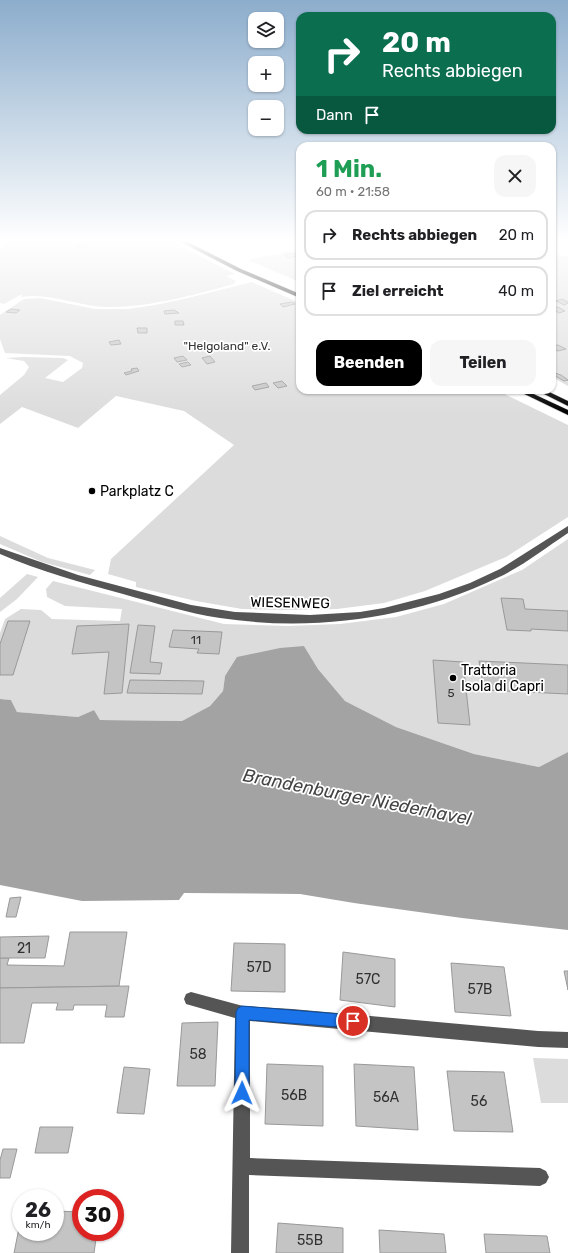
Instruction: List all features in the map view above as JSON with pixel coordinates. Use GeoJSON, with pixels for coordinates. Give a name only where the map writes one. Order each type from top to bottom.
{"type":"FeatureCollection","features":[{"type":"Feature","properties":{"kind":"main road"},"geometry":{"type":"LineString","coordinates":[[528,394],[568,413]]}},
{"type":"Feature","properties":{"kind":"main road"},"geometry":{"type":"LineString","coordinates":[[547,394],[568,404]]}},
{"type":"Feature","properties":{"kind":"street","name":"WIESENWEG"},"geometry":{"type":"LineString","coordinates":[[0,551],[53,571],[196,609],[234,616],[334,618],[387,611],[432,600],[474,585],[513,566],[568,529]]}},
{"type":"Feature","properties":{"kind":"street"},"geometry":{"type":"LineString","coordinates":[[191,999],[242,1012],[300,1016],[538,1039],[568,1040]]}},
{"type":"Feature","properties":{"kind":"street"},"geometry":{"type":"LineString","coordinates":[[240,1253],[242,1012]]}},
{"type":"Feature","properties":{"kind":"street"},"geometry":{"type":"LineString","coordinates":[[241,1166],[540,1177]]}},
{"type":"Feature","properties":{"kind":"green space"},"geometry":{"type":"Polygon","coordinates":[[[0,297],[16,297],[4,304],[0,303],[0,297]]]}},
{"type":"Feature","properties":{"kind":"green space"},"geometry":{"type":"Polygon","coordinates":[[[51,297],[182,297],[156,303],[108,307],[86,305],[51,297]]]}},
{"type":"Feature","properties":{"kind":"green space","name":"\"Helgoland\" e.V."},"geometry":{"type":"Polygon","coordinates":[[[287,297],[296,301],[296,394],[504,394],[568,425],[568,517],[506,557],[425,591],[384,603],[337,609],[242,609],[196,601],[136,587],[136,582],[108,574],[111,559],[234,445],[184,411],[116,396],[78,428],[22,407],[0,424],[0,395],[24,375],[29,367],[24,361],[6,358],[63,358],[68,360],[45,378],[63,382],[82,368],[83,363],[70,356],[5,353],[0,339],[0,315],[24,299],[40,298],[95,309],[128,309],[188,298],[287,297]]]}},
{"type":"Feature","properties":{"kind":"green space"},"geometry":{"type":"Polygon","coordinates":[[[556,297],[568,297],[568,386],[556,379],[556,297]]]}},
{"type":"Feature","properties":{"kind":"green space"},"geometry":{"type":"Polygon","coordinates":[[[0,536],[48,558],[95,570],[90,575],[42,562],[0,544],[0,536]]]}},
{"type":"Feature","properties":{"kind":"green space"},"geometry":{"type":"Polygon","coordinates":[[[568,539],[568,752],[539,767],[474,754],[396,727],[345,701],[318,669],[304,646],[225,676],[223,691],[210,706],[182,721],[100,720],[94,710],[78,717],[17,712],[11,700],[0,699],[0,633],[5,619],[21,609],[41,610],[52,619],[120,621],[122,609],[65,606],[47,597],[46,589],[53,581],[224,624],[288,626],[340,624],[396,617],[444,604],[522,570],[568,539]]]}},
{"type":"Feature","properties":{"kind":"green space"},"geometry":{"type":"Polygon","coordinates":[[[27,574],[38,577],[17,599],[0,612],[0,598],[27,574]]]}},
{"type":"Feature","properties":{"kind":"green space"},"geometry":{"type":"Polygon","coordinates":[[[533,1058],[568,1059],[568,1103],[541,1103],[533,1058]]]}},
{"type":"Feature","properties":{"kind":"water","name":"Brandenburger Niederhavel"},"geometry":{"type":"Polygon","coordinates":[[[304,646],[318,669],[345,701],[396,727],[474,754],[539,767],[568,752],[568,930],[462,918],[300,894],[184,893],[179,900],[82,901],[0,885],[0,699],[11,700],[17,712],[78,717],[94,710],[100,720],[182,721],[210,706],[223,691],[225,676],[237,657],[280,648],[304,646]]]}},
{"type":"Feature","properties":{"kind":"building"},"geometry":{"type":"Polygon","coordinates":[[[562,299],[568,303],[564,305],[556,301],[562,299]]]}},
{"type":"Feature","properties":{"kind":"building"},"geometry":{"type":"Polygon","coordinates":[[[292,302],[295,304],[283,307],[280,304],[292,302]]]}},
{"type":"Feature","properties":{"kind":"building"},"geometry":{"type":"Polygon","coordinates":[[[558,307],[565,311],[559,313],[556,311],[556,308],[558,307]]]}},
{"type":"Feature","properties":{"kind":"building"},"geometry":{"type":"Polygon","coordinates":[[[11,309],[20,310],[16,313],[6,312],[11,309]]]}},
{"type":"Feature","properties":{"kind":"building"},"geometry":{"type":"Polygon","coordinates":[[[174,310],[179,313],[165,314],[164,311],[174,310]]]}},
{"type":"Feature","properties":{"kind":"building"},"geometry":{"type":"Polygon","coordinates":[[[175,321],[183,321],[184,325],[175,325],[175,321]]]}},
{"type":"Feature","properties":{"kind":"building"},"geometry":{"type":"Polygon","coordinates":[[[137,328],[147,328],[147,333],[138,333],[137,328]]]}},
{"type":"Feature","properties":{"kind":"building"},"geometry":{"type":"Polygon","coordinates":[[[119,340],[121,344],[111,345],[109,342],[119,340]]]}},
{"type":"Feature","properties":{"kind":"building"},"geometry":{"type":"Polygon","coordinates":[[[556,345],[566,349],[558,351],[556,350],[556,345]]]}},
{"type":"Feature","properties":{"kind":"building"},"geometry":{"type":"Polygon","coordinates":[[[183,356],[187,360],[177,362],[174,358],[183,356]]]}},
{"type":"Feature","properties":{"kind":"building"},"geometry":{"type":"Polygon","coordinates":[[[210,356],[215,362],[207,364],[202,358],[210,356]]]}},
{"type":"Feature","properties":{"kind":"building"},"geometry":{"type":"Polygon","coordinates":[[[188,362],[191,365],[182,367],[179,364],[188,362]]]}},
{"type":"Feature","properties":{"kind":"building"},"geometry":{"type":"Polygon","coordinates":[[[137,368],[139,371],[126,375],[124,373],[132,371],[131,369],[137,368]]]}},
{"type":"Feature","properties":{"kind":"building"},"geometry":{"type":"Polygon","coordinates":[[[556,373],[568,380],[564,381],[556,376],[556,373]]]}},
{"type":"Feature","properties":{"kind":"building"},"geometry":{"type":"Polygon","coordinates":[[[282,381],[287,386],[278,388],[273,383],[282,381]]]}},
{"type":"Feature","properties":{"kind":"building"},"geometry":{"type":"Polygon","coordinates":[[[266,383],[269,387],[255,390],[252,386],[266,383]]]}},
{"type":"Feature","properties":{"kind":"building"},"geometry":{"type":"Polygon","coordinates":[[[501,598],[523,599],[525,609],[568,611],[568,631],[531,629],[531,631],[507,630],[501,598]]]}},
{"type":"Feature","properties":{"kind":"building"},"geometry":{"type":"Polygon","coordinates":[[[8,621],[30,621],[13,675],[0,675],[0,644],[8,621]]]}},
{"type":"Feature","properties":{"kind":"building"},"geometry":{"type":"Polygon","coordinates":[[[129,624],[122,693],[104,694],[109,652],[72,654],[77,626],[129,624]]]}},
{"type":"Feature","properties":{"kind":"building"},"geometry":{"type":"Polygon","coordinates":[[[138,625],[155,626],[150,662],[162,663],[160,674],[130,673],[138,625]]]}},
{"type":"Feature","properties":{"kind":"building"},"geometry":{"type":"Polygon","coordinates":[[[173,630],[222,632],[219,654],[197,653],[199,649],[169,647],[173,630]]]}},
{"type":"Feature","properties":{"kind":"building"},"geometry":{"type":"Polygon","coordinates":[[[433,660],[463,662],[470,725],[438,723],[433,660]]]}},
{"type":"Feature","properties":{"kind":"building"},"geometry":{"type":"Polygon","coordinates":[[[479,661],[568,665],[568,694],[484,690],[479,661]]]}},
{"type":"Feature","properties":{"kind":"building"},"geometry":{"type":"Polygon","coordinates":[[[130,680],[204,681],[202,694],[127,693],[130,680]]]}},
{"type":"Feature","properties":{"kind":"building"},"geometry":{"type":"Polygon","coordinates":[[[21,897],[16,917],[6,917],[10,898],[21,897]]]}},
{"type":"Feature","properties":{"kind":"building"},"geometry":{"type":"Polygon","coordinates":[[[70,932],[127,932],[119,986],[0,988],[0,958],[9,958],[7,965],[64,966],[70,932]]]}},
{"type":"Feature","properties":{"kind":"building"},"geometry":{"type":"Polygon","coordinates":[[[49,936],[45,958],[0,958],[0,937],[49,936]]]}},
{"type":"Feature","properties":{"kind":"building"},"geometry":{"type":"Polygon","coordinates":[[[234,943],[285,944],[285,992],[231,991],[234,943]]]}},
{"type":"Feature","properties":{"kind":"building"},"geometry":{"type":"Polygon","coordinates":[[[343,952],[395,959],[395,1007],[340,1000],[343,952]]]}},
{"type":"Feature","properties":{"kind":"building"},"geometry":{"type":"Polygon","coordinates":[[[451,963],[504,967],[511,1016],[455,1012],[451,963]]]}},
{"type":"Feature","properties":{"kind":"building"},"geometry":{"type":"Polygon","coordinates":[[[564,971],[568,971],[568,990],[564,971]]]}},
{"type":"Feature","properties":{"kind":"building"},"geometry":{"type":"Polygon","coordinates":[[[129,986],[124,1017],[105,1017],[107,1005],[74,1005],[73,1010],[56,1010],[58,1003],[32,1003],[24,1043],[0,1043],[0,988],[129,986]]]}},
{"type":"Feature","properties":{"kind":"building"},"geometry":{"type":"Polygon","coordinates":[[[218,1022],[215,1086],[177,1086],[182,1023],[218,1022]]]}},
{"type":"Feature","properties":{"kind":"building"},"geometry":{"type":"Polygon","coordinates":[[[267,1064],[323,1066],[323,1126],[265,1124],[267,1064]]]}},
{"type":"Feature","properties":{"kind":"building"},"geometry":{"type":"Polygon","coordinates":[[[354,1064],[414,1067],[418,1130],[356,1126],[354,1064]]]}},
{"type":"Feature","properties":{"kind":"building"},"geometry":{"type":"Polygon","coordinates":[[[124,1067],[150,1069],[144,1114],[117,1113],[124,1067]]]}},
{"type":"Feature","properties":{"kind":"building"},"geometry":{"type":"Polygon","coordinates":[[[447,1071],[504,1072],[513,1132],[454,1131],[447,1071]]]}},
{"type":"Feature","properties":{"kind":"building"},"geometry":{"type":"Polygon","coordinates":[[[40,1127],[73,1127],[68,1153],[35,1153],[40,1127]]]}},
{"type":"Feature","properties":{"kind":"building"},"geometry":{"type":"Polygon","coordinates":[[[3,1149],[17,1149],[10,1178],[0,1178],[0,1160],[3,1149]]]}},
{"type":"Feature","properties":{"kind":"building"},"geometry":{"type":"Polygon","coordinates":[[[64,1211],[72,1212],[72,1241],[96,1241],[94,1253],[14,1253],[16,1241],[64,1241],[64,1211]]]}},
{"type":"Feature","properties":{"kind":"building"},"geometry":{"type":"Polygon","coordinates":[[[278,1223],[343,1228],[343,1253],[276,1253],[278,1223]]]}},
{"type":"Feature","properties":{"kind":"building"},"geometry":{"type":"Polygon","coordinates":[[[379,1230],[444,1234],[446,1253],[380,1253],[379,1230]]]}},
{"type":"Feature","properties":{"kind":"building"},"geometry":{"type":"Polygon","coordinates":[[[484,1234],[547,1236],[550,1253],[486,1253],[484,1234]]]}},
{"type":"Feature","properties":{"kind":"place","name":"Parkplatz C"},"geometry":{"type":"Point","coordinates":[92,491]}},
{"type":"Feature","properties":{"kind":"place","name":"Trattoria Isola di Capri"},"geometry":{"type":"Point","coordinates":[453,678]}},
{"type":"Feature","properties":{"kind":"route"},"geometry":{"type":"LineString","coordinates":[[242,1093],[242,1012],[353,1021]]}}]}
